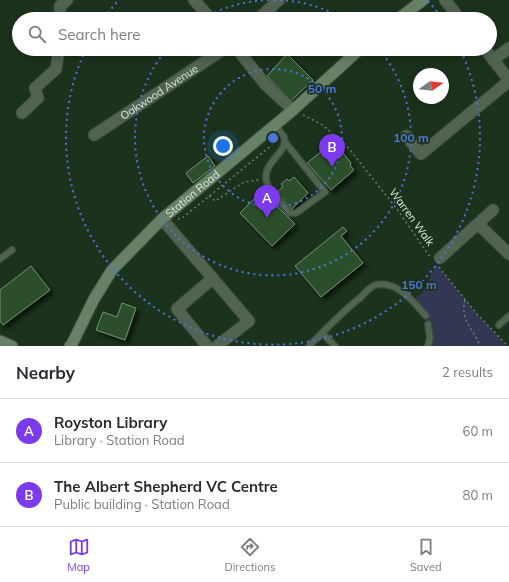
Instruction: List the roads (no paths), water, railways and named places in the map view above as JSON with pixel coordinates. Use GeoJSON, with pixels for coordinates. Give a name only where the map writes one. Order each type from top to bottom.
{"type":"FeatureCollection","features":[{"type":"Feature","properties":{"kind":"main road"},"geometry":{"type":"LineString","coordinates":[[407,12],[423,0]]}},
{"type":"Feature","properties":{"kind":"main road","name":"Station Road"},"geometry":{"type":"LineString","coordinates":[[70,346],[94,298],[112,270],[162,219],[293,110],[352,56]]}},
{"type":"Feature","properties":{"kind":"main road"},"geometry":{"type":"LineString","coordinates":[[0,341],[12,346]]}},
{"type":"Feature","properties":{"kind":"street"},"geometry":{"type":"LineString","coordinates":[[194,0],[205,12]]}},
{"type":"Feature","properties":{"kind":"street"},"geometry":{"type":"LineString","coordinates":[[266,12],[279,0]]}},
{"type":"Feature","properties":{"kind":"street"},"geometry":{"type":"LineString","coordinates":[[444,0],[454,12]]}},
{"type":"Feature","properties":{"kind":"street"},"geometry":{"type":"LineString","coordinates":[[59,2],[60,12]]}},
{"type":"Feature","properties":{"kind":"street"},"geometry":{"type":"LineString","coordinates":[[493,60],[509,48]]}},
{"type":"Feature","properties":{"kind":"street"},"geometry":{"type":"LineString","coordinates":[[22,113],[38,98],[35,88],[56,69],[58,56]]}},
{"type":"Feature","properties":{"kind":"street","name":"Oakwood Avenue"},"geometry":{"type":"LineString","coordinates":[[94,134],[213,56]]}},
{"type":"Feature","properties":{"kind":"street"},"geometry":{"type":"LineString","coordinates":[[243,56],[265,84],[293,110]]}},
{"type":"Feature","properties":{"kind":"street"},"geometry":{"type":"LineString","coordinates":[[406,136],[421,154],[509,81],[490,56]]}},
{"type":"Feature","properties":{"kind":"street"},"geometry":{"type":"LineString","coordinates":[[436,260],[493,210]]}},
{"type":"Feature","properties":{"kind":"street"},"geometry":{"type":"LineString","coordinates":[[162,219],[249,321],[217,346]]}},
{"type":"Feature","properties":{"kind":"street"},"geometry":{"type":"LineString","coordinates":[[478,224],[509,254]]}},
{"type":"Feature","properties":{"kind":"street"},"geometry":{"type":"LineString","coordinates":[[207,346],[177,309],[213,278]]}},
{"type":"Feature","properties":{"kind":"lane"},"geometry":{"type":"LineString","coordinates":[[274,125],[325,192],[296,213],[290,212],[271,191],[266,178],[267,169],[270,163],[280,152],[284,139]]}},
{"type":"Feature","properties":{"kind":"lane"},"geometry":{"type":"LineString","coordinates":[[0,259],[12,250]]}},
{"type":"Feature","properties":{"kind":"lane"},"geometry":{"type":"LineString","coordinates":[[309,346],[343,312],[375,285],[395,287],[413,301],[426,316]]}},
{"type":"Feature","properties":{"kind":"lane"},"geometry":{"type":"LineString","coordinates":[[499,326],[509,316]]}},
{"type":"Feature","properties":{"kind":"lane"},"geometry":{"type":"LineString","coordinates":[[428,324],[430,338],[428,346]]}},
{"type":"Feature","properties":{"kind":"lane"},"geometry":{"type":"LineString","coordinates":[[322,333],[336,346]]}},
{"type":"Feature","properties":{"kind":"place","name":"The Albert Shepherd VC Centre"},"geometry":{"type":"Point","coordinates":[332,167]}},
{"type":"Feature","properties":{"kind":"place","name":"Royston Library"},"geometry":{"type":"Point","coordinates":[267,218]}}]}
